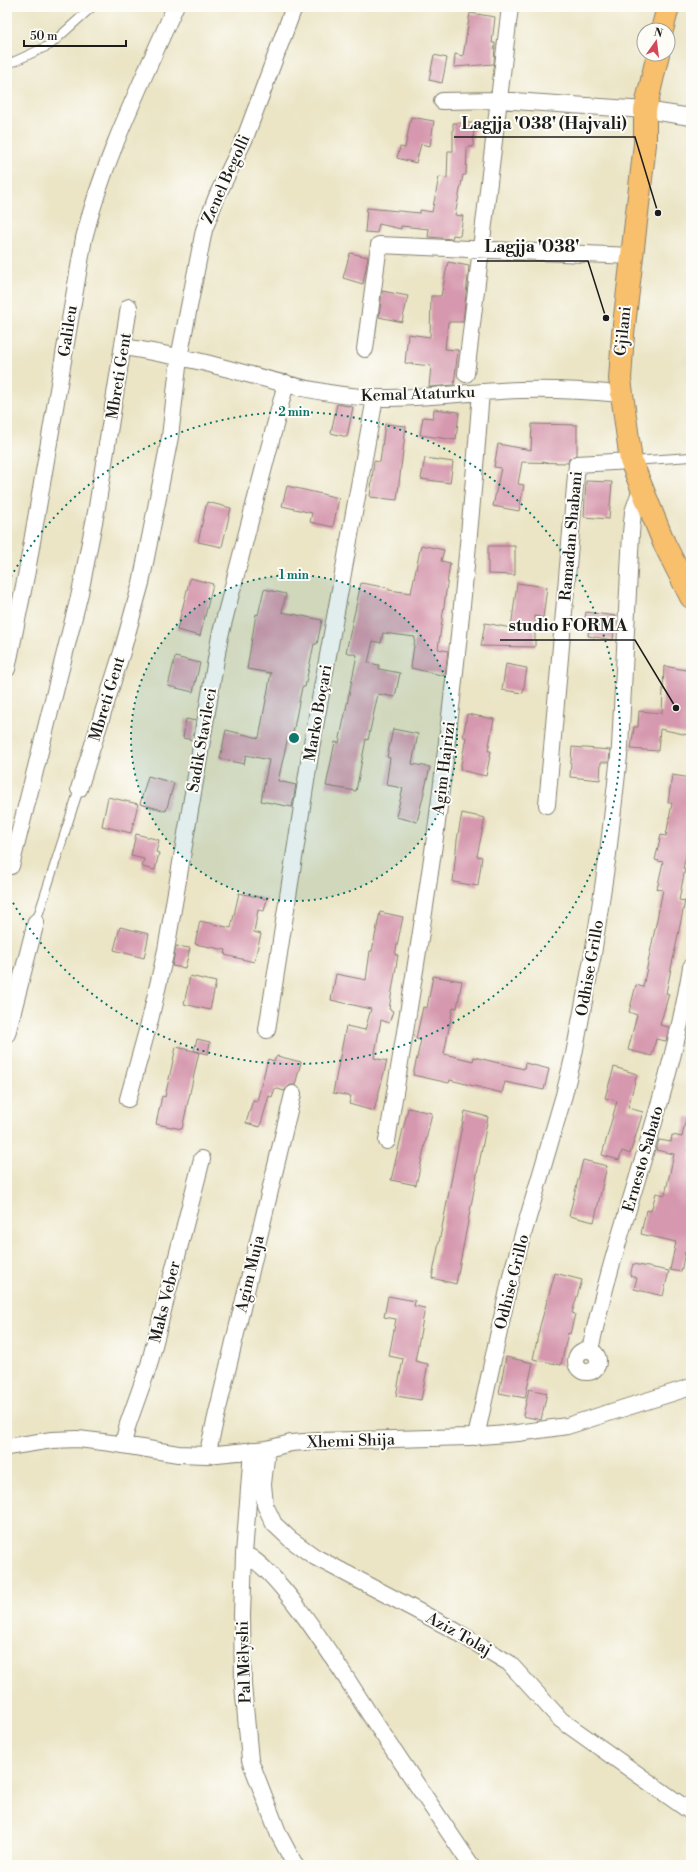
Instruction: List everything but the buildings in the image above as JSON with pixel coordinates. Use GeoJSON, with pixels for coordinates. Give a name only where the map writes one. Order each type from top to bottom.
{"type":"FeatureCollection","features":[{"type":"Feature","properties":{"kind":"main road"},"geometry":{"type":"LineString","coordinates":[[664,22],[668,7]]}},
{"type":"Feature","properties":{"kind":"main road","name":"Gjilani"},"geometry":{"type":"LineString","coordinates":[[656,62],[645,110],[645,144],[620,364],[621,394],[631,461],[664,544],[691,597]]}},
{"type":"Feature","properties":{"kind":"street","name":"Galileu"},"geometry":{"type":"LineString","coordinates":[[7,669],[27,571],[85,231],[92,204],[110,159],[175,7]]}},
{"type":"Feature","properties":{"kind":"street","name":"Zenel Begolli"},"geometry":{"type":"LineString","coordinates":[[179,358],[204,230],[216,196],[245,138],[294,7]]}},
{"type":"Feature","properties":{"kind":"street"},"geometry":{"type":"LineString","coordinates":[[466,374],[510,7]]}},
{"type":"Feature","properties":{"kind":"street"},"geometry":{"type":"LineString","coordinates":[[442,101],[498,100],[645,110],[691,117]]}},
{"type":"Feature","properties":{"kind":"street"},"geometry":{"type":"LineString","coordinates":[[365,349],[378,245],[632,256]]}},
{"type":"Feature","properties":{"kind":"street","name":"Mbreti Gent"},"geometry":{"type":"LineString","coordinates":[[11,866],[80,593],[97,507],[124,347],[129,307]]}},
{"type":"Feature","properties":{"kind":"street","name":"Kemal Ataturku"},"geometry":{"type":"LineString","coordinates":[[124,347],[344,395],[376,398],[481,392],[562,390],[621,394]]}},
{"type":"Feature","properties":{"kind":"street","name":"Mbreti Gent"},"geometry":{"type":"LineString","coordinates":[[79,789],[122,652],[141,583],[170,437],[179,358]]}},
{"type":"Feature","properties":{"kind":"street","name":"Sadik Stavileci"},"geometry":{"type":"LineString","coordinates":[[128,1099],[150,1020],[166,950],[220,636],[286,383]]}},
{"type":"Feature","properties":{"kind":"street","name":"Agim Hajrizi"},"geometry":{"type":"LineString","coordinates":[[387,1141],[423,922],[438,815],[470,539],[481,392]]}},
{"type":"Feature","properties":{"kind":"street","name":"Marko Boçari"},"geometry":{"type":"LineString","coordinates":[[267,1030],[312,743],[376,398]]}},
{"type":"Feature","properties":{"kind":"street","name":"Ramadan Shabani"},"geometry":{"type":"LineString","coordinates":[[547,805],[577,464],[631,461]]}},
{"type":"Feature","properties":{"kind":"street","name":"Odhise Grillo"},"geometry":{"type":"LineString","coordinates":[[476,1437],[512,1272],[564,1095],[585,997],[615,802],[620,747],[630,533],[634,512],[641,489]]}},
{"type":"Feature","properties":{"kind":"street","name":"Mbreti Gent"},"geometry":{"type":"LineString","coordinates":[[7,1034],[36,922]]}},
{"type":"Feature","properties":{"kind":"street","name":"Ernesto Sabato"},"geometry":{"type":"LineString","coordinates":[[590,1350],[605,1286],[668,1070],[691,967]]}},
{"type":"Feature","properties":{"kind":"street","name":"Agim Muja"},"geometry":{"type":"LineString","coordinates":[[207,1455],[293,1094]]}},
{"type":"Feature","properties":{"kind":"street","name":"Maks Veber"},"geometry":{"type":"LineString","coordinates":[[123,1444],[128,1424],[149,1365],[202,1158]]}},
{"type":"Feature","properties":{"kind":"street","name":"Xhemi Shija"},"geometry":{"type":"LineString","coordinates":[[7,1448],[59,1440],[78,1439],[123,1444],[178,1454],[207,1455],[260,1449],[291,1443],[318,1441],[476,1437],[518,1434],[566,1426],[691,1387]]}},
{"type":"Feature","properties":{"kind":"street","name":"Pal Mëlyshi"},"geometry":{"type":"LineString","coordinates":[[260,1449],[244,1554],[242,1615],[243,1686],[250,1760],[279,1835],[295,1865]]}},
{"type":"Feature","properties":{"kind":"street","name":"Aziz Tolaj"},"geometry":{"type":"LineString","coordinates":[[260,1449],[265,1505],[274,1524],[290,1540],[315,1557],[452,1629],[509,1663],[561,1720],[691,1812]]}},
{"type":"Feature","properties":{"kind":"street"},"geometry":{"type":"LineString","coordinates":[[244,1554],[254,1558],[281,1586],[322,1642],[471,1865]]}},
{"type":"Feature","properties":{"kind":"lane"},"geometry":{"type":"LineString","coordinates":[[7,62],[13,62],[50,45],[92,7]]}},
{"type":"Feature","properties":{"kind":"lane"},"geometry":{"type":"LineString","coordinates":[[631,461],[691,457]]}},
{"type":"Feature","properties":{"kind":"lane","name":"Mbreti Gent"},"geometry":{"type":"LineString","coordinates":[[36,922],[79,789]]}},
{"type":"Feature","properties":{"kind":"place","name":"Lagjja '038' (Hajvali)"},"geometry":{"type":"Point","coordinates":[658,213]}},
{"type":"Feature","properties":{"kind":"place","name":"Lagjja '038'"},"geometry":{"type":"Point","coordinates":[606,318]}},
{"type":"Feature","properties":{"kind":"place","name":"studio FORMA"},"geometry":{"type":"Point","coordinates":[676,708]}}]}
